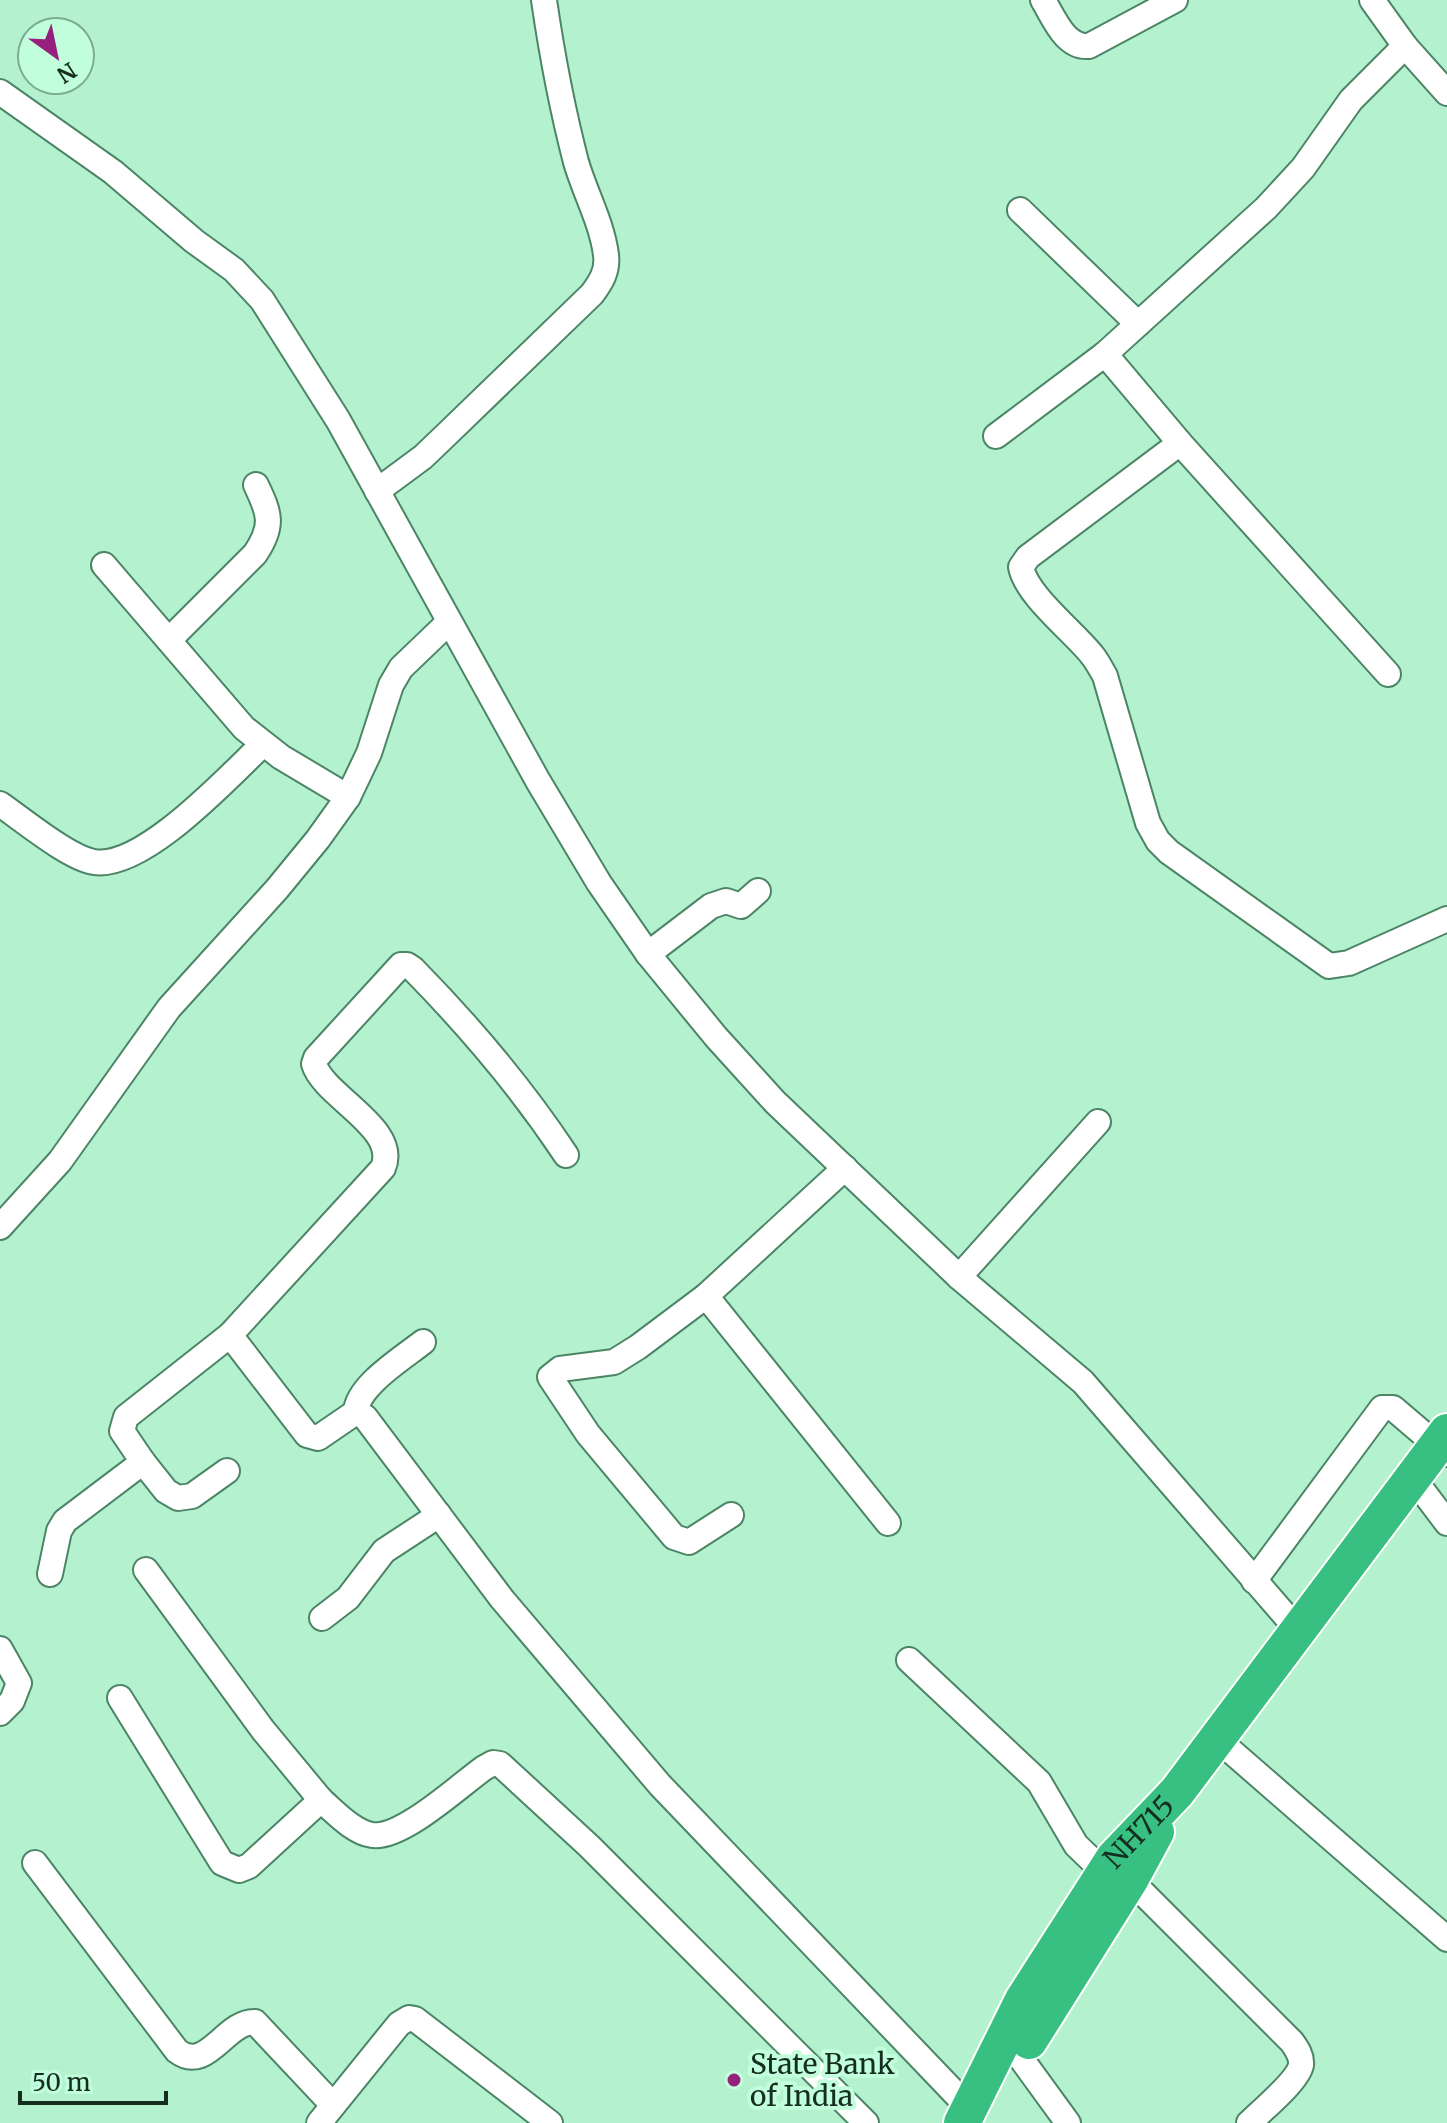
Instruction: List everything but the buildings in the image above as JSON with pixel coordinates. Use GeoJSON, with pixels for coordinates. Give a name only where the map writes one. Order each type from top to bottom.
{"type":"FeatureCollection","features":[{"type":"Feature","properties":{"kind":"highway","name":"NH715"},"geometry":{"type":"LineString","coordinates":[[974,2118],[1020,2057],[1042,2017],[1117,1876],[1114,1858],[1177,1792],[1297,1629],[1413,1478],[1444,1443]]}},
{"type":"Feature","properties":{"kind":"highway","name":"NH715"},"geometry":{"type":"LineString","coordinates":[[974,2118],[1023,2000],[1117,1876]]}},
{"type":"Feature","properties":{"kind":"street"},"geometry":{"type":"LineString","coordinates":[[377,491],[434,446],[592,294],[605,276],[607,258],[577,166],[563,109],[548,41],[544,0]]}},
{"type":"Feature","properties":{"kind":"street"},"geometry":{"type":"LineString","coordinates":[[1043,0],[1066,37],[1081,47],[1089,46],[1175,0]]}},
{"type":"Feature","properties":{"kind":"street"},"geometry":{"type":"LineString","coordinates":[[1372,0],[1405,46],[1447,93]]}},
{"type":"Feature","properties":{"kind":"street"},"geometry":{"type":"LineString","coordinates":[[996,436],[1105,354],[1266,208],[1303,168],[1351,100],[1405,46]]}},
{"type":"Feature","properties":{"kind":"street"},"geometry":{"type":"LineString","coordinates":[[0,92],[113,172],[194,241],[234,270],[262,300],[282,327],[338,420],[538,781],[599,883],[648,954],[716,1037],[775,1102],[959,1277],[1083,1382],[1297,1629]]}},
{"type":"Feature","properties":{"kind":"street"},"geometry":{"type":"LineString","coordinates":[[1020,210],[1138,324]]}},
{"type":"Feature","properties":{"kind":"street"},"geometry":{"type":"LineString","coordinates":[[1105,354],[1180,443],[1388,674]]}},
{"type":"Feature","properties":{"kind":"street"},"geometry":{"type":"LineString","coordinates":[[1180,443],[1028,557],[1021,567],[1026,580],[1058,620],[1094,657],[1105,676],[1148,823],[1169,852],[1329,966],[1339,967],[1447,919]]}},
{"type":"Feature","properties":{"kind":"street"},"geometry":{"type":"LineString","coordinates":[[169,640],[255,554],[264,541],[269,525],[267,509],[256,485]]}},
{"type":"Feature","properties":{"kind":"street"},"geometry":{"type":"LineString","coordinates":[[104,565],[244,728],[262,745],[348,797]]}},
{"type":"Feature","properties":{"kind":"street"},"geometry":{"type":"LineString","coordinates":[[0,1227],[60,1161],[169,1008],[277,889],[348,797],[369,753],[391,685],[401,668],[449,622]]}},
{"type":"Feature","properties":{"kind":"street"},"geometry":{"type":"LineString","coordinates":[[0,804],[75,855],[92,862],[122,860],[150,844],[185,817],[262,745]]}},
{"type":"Feature","properties":{"kind":"street"},"geometry":{"type":"LineString","coordinates":[[648,954],[711,906],[726,901],[741,906],[758,891]]}},
{"type":"Feature","properties":{"kind":"street"},"geometry":{"type":"LineString","coordinates":[[227,1471],[192,1496],[178,1498],[166,1491],[122,1431],[126,1417],[230,1335],[383,1168],[388,1158],[383,1142],[320,1075],[314,1064],[316,1058],[401,965],[413,969],[469,1027],[527,1099],[566,1155]]}},
{"type":"Feature","properties":{"kind":"street"},"geometry":{"type":"LineString","coordinates":[[959,1277],[1098,1122]]}},
{"type":"Feature","properties":{"kind":"street"},"geometry":{"type":"LineString","coordinates":[[731,1515],[689,1542],[674,1537],[588,1434],[550,1377],[560,1369],[614,1362],[625,1356],[706,1296],[845,1168]]}},
{"type":"Feature","properties":{"kind":"street"},"geometry":{"type":"LineString","coordinates":[[706,1296],[888,1523]]}},
{"type":"Feature","properties":{"kind":"street"},"geometry":{"type":"LineString","coordinates":[[230,1335],[307,1435],[318,1438],[356,1412],[360,1397],[368,1388],[423,1342]]}},
{"type":"Feature","properties":{"kind":"street"},"geometry":{"type":"LineString","coordinates":[[1254,1581],[1382,1408],[1393,1408],[1444,1443]]}},
{"type":"Feature","properties":{"kind":"street"},"geometry":{"type":"LineString","coordinates":[[356,1412],[365,1417],[502,1599],[660,1785],[974,2118]]}},
{"type":"Feature","properties":{"kind":"street"},"geometry":{"type":"LineString","coordinates":[[50,1574],[59,1531],[65,1521],[143,1462]]}},
{"type":"Feature","properties":{"kind":"street"},"geometry":{"type":"LineString","coordinates":[[1413,1478],[1447,1523]]}},
{"type":"Feature","properties":{"kind":"street"},"geometry":{"type":"LineString","coordinates":[[322,1618],[348,1598],[384,1551],[439,1515]]}},
{"type":"Feature","properties":{"kind":"street"},"geometry":{"type":"LineString","coordinates":[[146,1570],[263,1730],[321,1800],[357,1829],[372,1835],[386,1834],[415,1819],[484,1768],[493,1763],[500,1764],[589,1846],[866,2123]]}},
{"type":"Feature","properties":{"kind":"street"},"geometry":{"type":"LineString","coordinates":[[0,1649],[19,1683],[12,1701],[0,1713]]}},
{"type":"Feature","properties":{"kind":"street"},"geometry":{"type":"LineString","coordinates":[[909,1660],[1039,1782],[1076,1845],[1117,1876],[1292,2042],[1299,2052],[1301,2065],[1296,2075],[1249,2123]]}},
{"type":"Feature","properties":{"kind":"street"},"geometry":{"type":"LineString","coordinates":[[120,1698],[222,1863],[231,1868],[239,1870],[249,1866],[321,1800]]}},
{"type":"Feature","properties":{"kind":"street"},"geometry":{"type":"LineString","coordinates":[[1216,1738],[1447,1939]]}},
{"type":"Feature","properties":{"kind":"street"},"geometry":{"type":"LineString","coordinates":[[35,1863],[177,2051],[185,2057],[195,2058],[204,2054],[236,2027],[245,2022],[255,2022],[326,2114],[399,2024],[409,2018],[415,2019],[550,2123]]}},
{"type":"Feature","properties":{"kind":"street"},"geometry":{"type":"LineString","coordinates":[[1020,2057],[1068,2123]]}},
{"type":"Feature","properties":{"kind":"place","name":"State Bank of India"},"geometry":{"type":"Point","coordinates":[734,2080]}}]}
